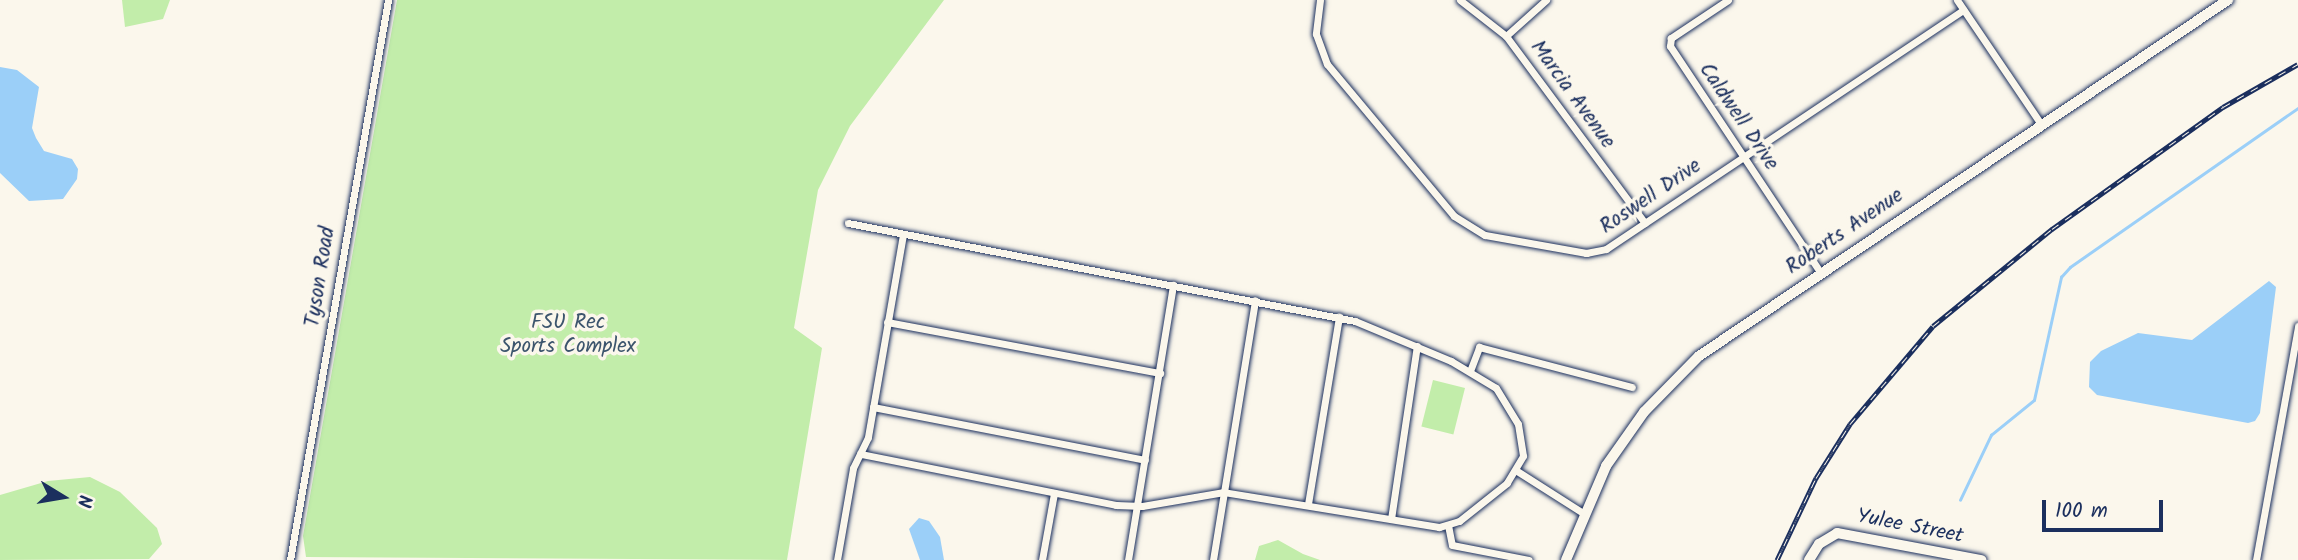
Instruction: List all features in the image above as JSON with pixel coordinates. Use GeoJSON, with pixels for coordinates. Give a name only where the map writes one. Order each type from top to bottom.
{"type":"FeatureCollection","features":[{"type":"Feature","properties":{"kind":"street","name":"Tyson Road"},"geometry":{"type":"LineString","coordinates":[[290,560],[388,0]]}},
{"type":"Feature","properties":{"kind":"street","name":"Roswell Drive"},"geometry":{"type":"LineString","coordinates":[[1320,0],[1316,34],[1327,64],[1397,153],[1466,226],[1508,240],[1586,253],[1606,249],[1964,10]]}},
{"type":"Feature","properties":{"kind":"street","name":"Marcia Avenue"},"geometry":{"type":"LineString","coordinates":[[1460,0],[1506,36],[1645,223]]}},
{"type":"Feature","properties":{"kind":"street"},"geometry":{"type":"LineString","coordinates":[[1506,36],[1546,0]]}},
{"type":"Feature","properties":{"kind":"street","name":"Caldwell Drive"},"geometry":{"type":"LineString","coordinates":[[1728,0],[1669,42],[1819,272]]}},
{"type":"Feature","properties":{"kind":"street"},"geometry":{"type":"LineString","coordinates":[[1957,0],[2041,124]]}},
{"type":"Feature","properties":{"kind":"street","name":"Roberts Avenue"},"geometry":{"type":"LineString","coordinates":[[1566,560],[1583,513],[1606,466],[1663,390],[1711,347],[2224,2]]}},
{"type":"Feature","properties":{"kind":"street"},"geometry":{"type":"LineString","coordinates":[[848,223],[1339,317],[1418,346],[1470,371],[1496,388],[1513,412],[1523,456],[1517,471],[1479,508],[1448,525],[1391,519],[1224,492],[1137,506],[1054,493],[860,454]]}},
{"type":"Feature","properties":{"kind":"street"},"geometry":{"type":"LineString","coordinates":[[837,560],[853,468],[860,454],[873,407],[903,234]]}},
{"type":"Feature","properties":{"kind":"street"},"geometry":{"type":"LineString","coordinates":[[1128,560],[1173,285]]}},
{"type":"Feature","properties":{"kind":"street"},"geometry":{"type":"LineString","coordinates":[[1213,560],[1255,300]]}},
{"type":"Feature","properties":{"kind":"street"},"geometry":{"type":"LineString","coordinates":[[1308,505],[1339,317]]}},
{"type":"Feature","properties":{"kind":"street"},"geometry":{"type":"LineString","coordinates":[[887,322],[1160,373]]}},
{"type":"Feature","properties":{"kind":"street"},"geometry":{"type":"LineString","coordinates":[[2256,560],[2298,326]]}},
{"type":"Feature","properties":{"kind":"street"},"geometry":{"type":"LineString","coordinates":[[1391,519],[1418,346]]}},
{"type":"Feature","properties":{"kind":"street"},"geometry":{"type":"LineString","coordinates":[[1470,371],[1479,347],[1632,387]]}},
{"type":"Feature","properties":{"kind":"street"},"geometry":{"type":"LineString","coordinates":[[873,407],[1145,460]]}},
{"type":"Feature","properties":{"kind":"street"},"geometry":{"type":"LineString","coordinates":[[1517,471],[1583,513]]}},
{"type":"Feature","properties":{"kind":"street"},"geometry":{"type":"LineString","coordinates":[[1042,560],[1054,493]]}},
{"type":"Feature","properties":{"kind":"street"},"geometry":{"type":"LineString","coordinates":[[1448,525],[1452,545],[1529,560]]}},
{"type":"Feature","properties":{"kind":"street","name":"Yulee Street"},"geometry":{"type":"LineString","coordinates":[[1809,560],[1819,544],[1833,534],[1981,560]]}},
{"type":"Feature","properties":{"kind":"green space"},"geometry":{"type":"Polygon","coordinates":[[[122,0],[170,0],[163,19],[125,27],[122,0]]]}},
{"type":"Feature","properties":{"kind":"green space","name":"FSU Rec Sports Complex"},"geometry":{"type":"Polygon","coordinates":[[[397,0],[944,0],[850,126],[818,190],[794,328],[822,348],[787,560],[306,557],[303,536],[397,0]]]}},
{"type":"Feature","properties":{"kind":"green space"},"geometry":{"type":"Polygon","coordinates":[[[1433,380],[1465,388],[1453,435],[1421,427],[1433,380]]]}},
{"type":"Feature","properties":{"kind":"green space"},"geometry":{"type":"Polygon","coordinates":[[[90,477],[120,492],[157,528],[162,544],[149,559],[0,560],[0,495],[48,481],[90,477]]]}},
{"type":"Feature","properties":{"kind":"green space"},"geometry":{"type":"Polygon","coordinates":[[[1278,540],[1320,560],[1255,560],[1259,546],[1278,540]]]}},
{"type":"Feature","properties":{"kind":"water"},"geometry":{"type":"Polygon","coordinates":[[[0,67],[17,70],[39,87],[32,128],[36,138],[44,151],[72,159],[78,169],[77,179],[63,199],[29,201],[0,173],[0,67]]]}},
{"type":"Feature","properties":{"kind":"water"},"geometry":{"type":"Polygon","coordinates":[[[2269,281],[2276,287],[2260,413],[2255,421],[2248,423],[2097,395],[2089,387],[2090,362],[2101,351],[2138,333],[2192,340],[2269,281]]]}},
{"type":"Feature","properties":{"kind":"water"},"geometry":{"type":"Polygon","coordinates":[[[919,518],[929,521],[940,537],[944,560],[920,560],[909,529],[919,518]]]}},
{"type":"Feature","properties":{"kind":"waterway"},"geometry":{"type":"LineString","coordinates":[[1960,500],[1991,435],[2034,400],[2061,277],[2070,267],[2298,108]]}},
{"type":"Feature","properties":{"kind":"railway"},"geometry":{"type":"LineString","coordinates":[[1777,560],[1816,478],[1850,424],[1933,326],[2052,229],[2223,107],[2298,64]]}}]}
